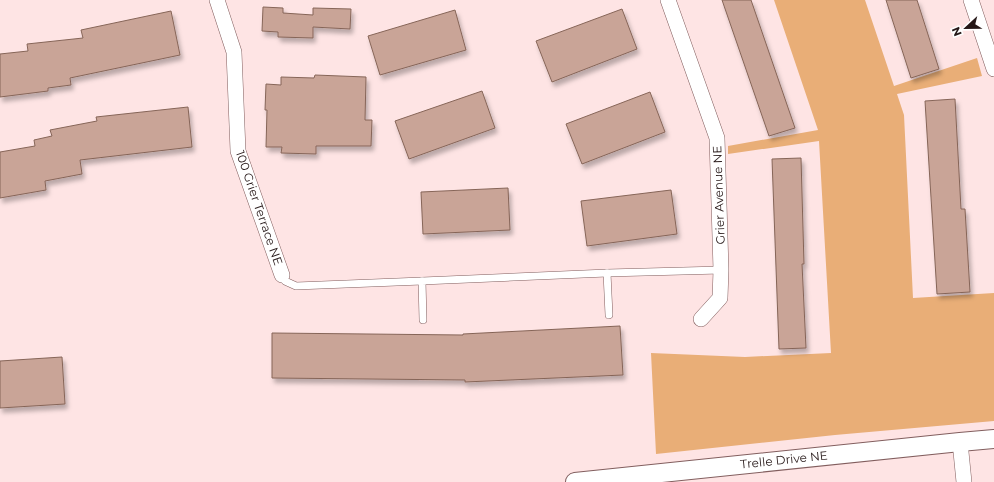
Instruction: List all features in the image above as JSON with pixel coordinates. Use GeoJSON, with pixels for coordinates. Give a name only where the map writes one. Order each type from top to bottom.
{"type":"FeatureCollection","features":[{"type":"Feature","properties":{"kind":"street","name":"100 Grier Terrace NE"},"geometry":{"type":"LineString","coordinates":[[217,0],[234,52],[238,151],[282,275]]}},
{"type":"Feature","properties":{"kind":"street","name":"Grier Avenue NE"},"geometry":{"type":"LineString","coordinates":[[668,0],[717,138],[721,270],[720,298],[702,319]]}},
{"type":"Feature","properties":{"kind":"street"},"geometry":{"type":"LineString","coordinates":[[971,0],[994,68]]}},
{"type":"Feature","properties":{"kind":"street","name":"Trelle Drive NE"},"geometry":{"type":"LineString","coordinates":[[575,482],[994,439]]}},
{"type":"Feature","properties":{"kind":"street"},"geometry":{"type":"LineString","coordinates":[[960,442],[964,482]]}},
{"type":"Feature","properties":{"kind":"lane"},"geometry":{"type":"LineString","coordinates":[[282,275],[285,281],[296,286],[608,273],[721,270]]}},
{"type":"Feature","properties":{"kind":"lane"},"geometry":{"type":"LineString","coordinates":[[608,273],[609,315]]}},
{"type":"Feature","properties":{"kind":"lane"},"geometry":{"type":"LineString","coordinates":[[422,281],[423,320]]}},
{"type":"Feature","properties":{"kind":"shaded area"},"geometry":{"type":"Polygon","coordinates":[[[774,0],[865,0],[894,86],[977,58],[982,76],[897,94],[904,115],[913,298],[994,293],[994,421],[835,435],[656,454],[651,353],[745,357],[831,353],[819,141],[728,154],[728,146],[818,130],[774,0]]]}},
{"type":"Feature","properties":{"kind":"building"},"geometry":{"type":"Polygon","coordinates":[[[722,0],[751,0],[795,128],[769,136],[722,0]]]}},
{"type":"Feature","properties":{"kind":"building"},"geometry":{"type":"Polygon","coordinates":[[[886,0],[917,0],[939,69],[911,78],[886,0]]]}},
{"type":"Feature","properties":{"kind":"building"},"geometry":{"type":"Polygon","coordinates":[[[263,7],[283,8],[283,13],[313,15],[313,8],[351,9],[350,29],[313,27],[313,38],[278,37],[278,32],[262,31],[263,7]]]}},
{"type":"Feature","properties":{"kind":"building"},"geometry":{"type":"Polygon","coordinates":[[[622,9],[637,49],[552,82],[536,41],[622,9]]]}},
{"type":"Feature","properties":{"kind":"building"},"geometry":{"type":"Polygon","coordinates":[[[455,10],[466,50],[380,75],[368,36],[455,10]]]}},
{"type":"Feature","properties":{"kind":"building"},"geometry":{"type":"Polygon","coordinates":[[[171,11],[180,55],[70,78],[71,85],[48,88],[48,91],[0,97],[0,54],[28,51],[27,44],[83,38],[81,30],[171,11]]]}},
{"type":"Feature","properties":{"kind":"building"},"geometry":{"type":"Polygon","coordinates":[[[315,75],[366,77],[365,120],[372,120],[371,146],[316,146],[316,154],[281,153],[282,147],[266,147],[266,84],[281,85],[281,77],[314,78],[315,75]]]}},
{"type":"Feature","properties":{"kind":"building"},"geometry":{"type":"Polygon","coordinates":[[[482,91],[495,128],[409,159],[395,121],[482,91]]]}},
{"type":"Feature","properties":{"kind":"building"},"geometry":{"type":"Polygon","coordinates":[[[650,92],[665,132],[582,164],[566,124],[650,92]]]}},
{"type":"Feature","properties":{"kind":"building"},"geometry":{"type":"Polygon","coordinates":[[[955,99],[961,209],[965,209],[970,292],[937,294],[925,101],[955,99]]]}},
{"type":"Feature","properties":{"kind":"building"},"geometry":{"type":"Polygon","coordinates":[[[188,107],[192,147],[80,160],[82,174],[45,181],[46,190],[0,198],[0,152],[35,146],[34,140],[52,136],[50,130],[97,121],[96,117],[188,107]]]}},
{"type":"Feature","properties":{"kind":"building"},"geometry":{"type":"Polygon","coordinates":[[[801,158],[804,264],[802,264],[806,348],[779,349],[772,159],[801,158]]]}},
{"type":"Feature","properties":{"kind":"building"},"geometry":{"type":"Polygon","coordinates":[[[508,188],[510,230],[423,234],[421,192],[508,188]]]}},
{"type":"Feature","properties":{"kind":"building"},"geometry":{"type":"Polygon","coordinates":[[[671,190],[677,234],[587,246],[581,201],[671,190]]]}},
{"type":"Feature","properties":{"kind":"building"},"geometry":{"type":"Polygon","coordinates":[[[620,326],[623,375],[465,382],[465,380],[272,378],[272,333],[463,335],[620,326]]]}},
{"type":"Feature","properties":{"kind":"building"},"geometry":{"type":"Polygon","coordinates":[[[62,357],[65,404],[0,408],[0,361],[62,357]]]}}]}
